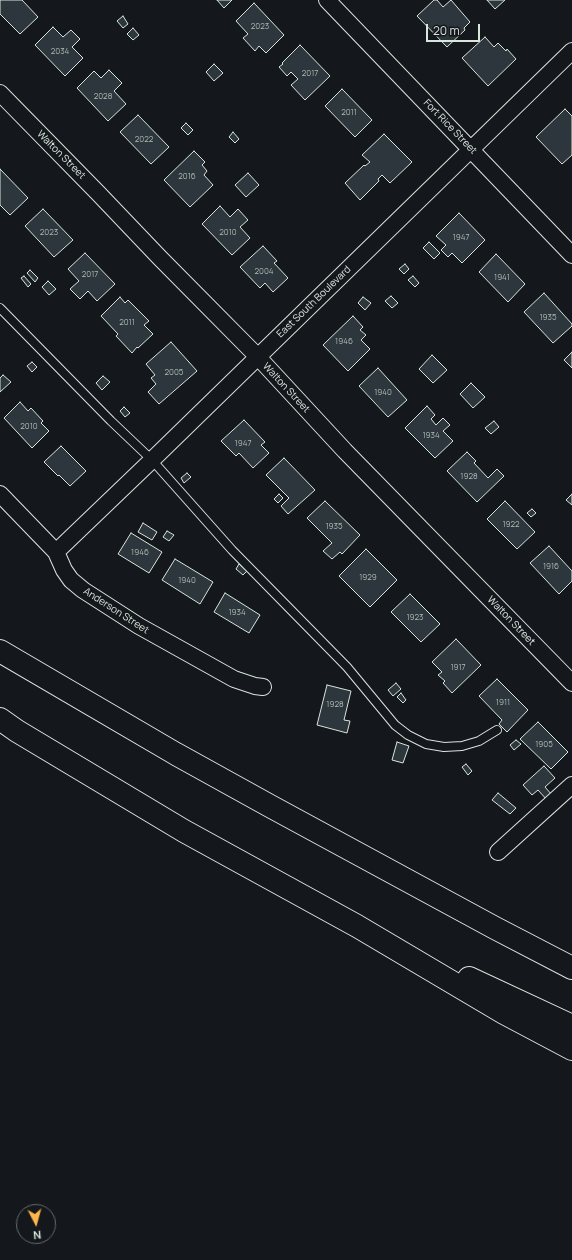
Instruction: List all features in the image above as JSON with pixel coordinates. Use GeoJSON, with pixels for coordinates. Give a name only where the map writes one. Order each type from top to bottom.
{"type":"FeatureCollection","features":[{"type":"Feature","properties":{"kind":"highway"},"geometry":{"type":"LineString","coordinates":[[0,651],[176,754],[495,928],[572,968]]}},
{"type":"Feature","properties":{"kind":"highway"},"geometry":{"type":"LineString","coordinates":[[0,719],[184,831],[357,926],[504,1013],[572,1049]]}},
{"type":"Feature","properties":{"kind":"highway"},"geometry":{"type":"LineString","coordinates":[[357,926],[572,1026]]}},
{"type":"Feature","properties":{"kind":"highway"},"geometry":{"type":"LineString","coordinates":[[495,928],[572,956]]}},
{"type":"Feature","properties":{"kind":"street","name":"Fort Rice Street"},"geometry":{"type":"LineString","coordinates":[[327,0],[572,255]]}},
{"type":"Feature","properties":{"kind":"street","name":"East South Boulevard"},"geometry":{"type":"LineString","coordinates":[[56,552],[572,51]]}},
{"type":"Feature","properties":{"kind":"street","name":"Walton Street"},"geometry":{"type":"LineString","coordinates":[[0,93],[258,357],[350,456],[572,683]]}},
{"type":"Feature","properties":{"kind":"street","name":"Anderson Street"},"geometry":{"type":"LineString","coordinates":[[0,494],[56,552],[64,570],[71,580],[83,590],[139,626],[234,679],[263,687]]}},
{"type":"Feature","properties":{"kind":"street"},"geometry":{"type":"LineString","coordinates":[[498,852],[572,786]]}},
{"type":"Feature","properties":{"kind":"lane"},"geometry":{"type":"LineString","coordinates":[[0,308],[110,420],[152,460],[232,550],[347,667],[395,725],[408,735],[426,744],[444,747],[462,746],[479,741],[496,730]]}},
{"type":"Feature","properties":{"kind":"building"},"geometry":{"type":"Polygon","coordinates":[[[0,0],[22,0],[38,17],[20,34],[0,14],[0,0]]]}},
{"type":"Feature","properties":{"kind":"building"},"geometry":{"type":"Polygon","coordinates":[[[217,0],[232,0],[224,8],[217,0]]]}},
{"type":"Feature","properties":{"kind":"building"},"geometry":{"type":"Polygon","coordinates":[[[434,0],[437,0],[443,7],[451,0],[470,22],[464,28],[465,30],[447,47],[417,16],[434,0]]]}},
{"type":"Feature","properties":{"kind":"building"},"geometry":{"type":"Polygon","coordinates":[[[487,0],[505,0],[495,9],[487,0]]]}},
{"type":"Feature","properties":{"kind":"building"},"geometry":{"type":"Polygon","coordinates":[[[254,3],[284,35],[266,53],[259,46],[255,51],[243,38],[248,34],[236,21],[254,3]]]}},
{"type":"Feature","properties":{"kind":"building"},"geometry":{"type":"Polygon","coordinates":[[[123,16],[128,24],[123,28],[117,21],[123,16]]]}},
{"type":"Feature","properties":{"kind":"building"},"geometry":{"type":"Polygon","coordinates":[[[53,27],[63,37],[71,30],[80,39],[72,47],[83,58],[65,76],[35,45],[53,27]]]}},
{"type":"Feature","properties":{"kind":"building"},"geometry":{"type":"Polygon","coordinates":[[[133,28],[139,35],[133,40],[127,34],[133,28]]]}},
{"type":"Feature","properties":{"kind":"building"},"geometry":{"type":"Polygon","coordinates":[[[485,37],[494,47],[498,43],[506,51],[507,49],[516,59],[488,86],[462,58],[485,37]]]}},
{"type":"Feature","properties":{"kind":"building"},"geometry":{"type":"Polygon","coordinates":[[[300,45],[330,76],[305,100],[291,85],[298,79],[291,72],[287,76],[279,67],[300,45]]]}},
{"type":"Feature","properties":{"kind":"building"},"geometry":{"type":"Polygon","coordinates":[[[214,64],[223,73],[214,81],[206,72],[214,64]]]}},
{"type":"Feature","properties":{"kind":"building"},"geometry":{"type":"Polygon","coordinates":[[[109,70],[122,83],[114,91],[126,104],[108,121],[77,88],[94,71],[101,78],[109,70]]]}},
{"type":"Feature","properties":{"kind":"building"},"geometry":{"type":"Polygon","coordinates":[[[342,89],[372,120],[355,137],[325,106],[342,89]]]}},
{"type":"Feature","properties":{"kind":"building"},"geometry":{"type":"Polygon","coordinates":[[[565,109],[572,116],[572,155],[562,164],[536,137],[565,109]]]}},
{"type":"Feature","properties":{"kind":"building"},"geometry":{"type":"Polygon","coordinates":[[[138,115],[169,147],[151,164],[120,132],[138,115]]]}},
{"type":"Feature","properties":{"kind":"building"},"geometry":{"type":"Polygon","coordinates":[[[186,123],[193,130],[188,135],[181,128],[186,123]]]}},
{"type":"Feature","properties":{"kind":"building"},"geometry":{"type":"Polygon","coordinates":[[[233,132],[239,139],[235,143],[229,137],[233,132]]]}},
{"type":"Feature","properties":{"kind":"building"},"geometry":{"type":"Polygon","coordinates":[[[384,134],[412,162],[390,183],[382,175],[378,179],[379,181],[360,200],[345,183],[364,165],[365,166],[370,162],[362,155],[384,134]]]}},
{"type":"Feature","properties":{"kind":"building"},"geometry":{"type":"Polygon","coordinates":[[[194,151],[205,162],[202,165],[207,171],[204,175],[213,185],[190,207],[164,180],[194,151]]]}},
{"type":"Feature","properties":{"kind":"building"},"geometry":{"type":"Polygon","coordinates":[[[0,169],[28,198],[10,215],[0,205],[0,169]]]}},
{"type":"Feature","properties":{"kind":"building"},"geometry":{"type":"Polygon","coordinates":[[[248,173],[259,185],[246,197],[235,185],[248,173]]]}},
{"type":"Feature","properties":{"kind":"building"},"geometry":{"type":"Polygon","coordinates":[[[220,206],[230,217],[238,209],[248,220],[240,227],[250,238],[232,255],[202,224],[220,206]]]}},
{"type":"Feature","properties":{"kind":"building"},"geometry":{"type":"Polygon","coordinates":[[[43,209],[73,240],[54,257],[25,226],[43,209]]]}},
{"type":"Feature","properties":{"kind":"building"},"geometry":{"type":"Polygon","coordinates":[[[459,213],[485,240],[462,263],[452,253],[448,257],[441,250],[446,245],[436,236],[459,213]]]}},
{"type":"Feature","properties":{"kind":"building"},"geometry":{"type":"Polygon","coordinates":[[[429,242],[440,253],[434,259],[423,248],[429,242]]]}},
{"type":"Feature","properties":{"kind":"building"},"geometry":{"type":"Polygon","coordinates":[[[263,246],[277,261],[274,263],[288,278],[273,292],[265,283],[260,288],[240,267],[263,246]]]}},
{"type":"Feature","properties":{"kind":"building"},"geometry":{"type":"Polygon","coordinates":[[[85,253],[115,284],[97,301],[88,291],[80,299],[70,289],[79,281],[68,269],[85,253]]]}},
{"type":"Feature","properties":{"kind":"building"},"geometry":{"type":"Polygon","coordinates":[[[496,254],[525,284],[508,302],[479,272],[496,254]]]}},
{"type":"Feature","properties":{"kind":"building"},"geometry":{"type":"Polygon","coordinates":[[[405,264],[409,269],[404,274],[399,269],[405,264]]]}},
{"type":"Feature","properties":{"kind":"building"},"geometry":{"type":"Polygon","coordinates":[[[30,270],[38,278],[35,282],[27,273],[30,270]]]}},
{"type":"Feature","properties":{"kind":"building"},"geometry":{"type":"Polygon","coordinates":[[[24,276],[31,284],[28,287],[21,278],[24,276]]]}},
{"type":"Feature","properties":{"kind":"building"},"geometry":{"type":"Polygon","coordinates":[[[413,276],[419,283],[415,287],[408,280],[413,276]]]}},
{"type":"Feature","properties":{"kind":"building"},"geometry":{"type":"Polygon","coordinates":[[[48,281],[56,289],[49,295],[42,287],[48,281]]]}},
{"type":"Feature","properties":{"kind":"building"},"geometry":{"type":"Polygon","coordinates":[[[544,293],[572,324],[572,326],[553,343],[524,312],[544,293]]]}},
{"type":"Feature","properties":{"kind":"building"},"geometry":{"type":"Polygon","coordinates":[[[391,296],[398,303],[392,308],[385,301],[391,296]]]}},
{"type":"Feature","properties":{"kind":"building"},"geometry":{"type":"Polygon","coordinates":[[[120,297],[125,303],[128,300],[149,321],[144,325],[153,334],[132,353],[116,336],[118,334],[101,316],[120,297]]]}},
{"type":"Feature","properties":{"kind":"building"},"geometry":{"type":"Polygon","coordinates":[[[363,297],[371,303],[365,310],[358,303],[363,297]]]}},
{"type":"Feature","properties":{"kind":"building"},"geometry":{"type":"Polygon","coordinates":[[[353,316],[363,327],[360,330],[366,335],[361,340],[370,349],[348,371],[323,345],[353,316]]]}},
{"type":"Feature","properties":{"kind":"building"},"geometry":{"type":"Polygon","coordinates":[[[171,342],[197,371],[159,404],[148,392],[156,384],[151,378],[155,375],[146,364],[171,342]]]}},
{"type":"Feature","properties":{"kind":"building"},"geometry":{"type":"Polygon","coordinates":[[[572,352],[572,368],[564,360],[572,352]]]}},
{"type":"Feature","properties":{"kind":"building"},"geometry":{"type":"Polygon","coordinates":[[[432,355],[447,370],[433,383],[419,369],[432,355]]]}},
{"type":"Feature","properties":{"kind":"building"},"geometry":{"type":"Polygon","coordinates":[[[32,362],[37,367],[32,372],[27,366],[32,362]]]}},
{"type":"Feature","properties":{"kind":"building"},"geometry":{"type":"Polygon","coordinates":[[[378,368],[407,400],[388,417],[359,386],[378,368]]]}},
{"type":"Feature","properties":{"kind":"building"},"geometry":{"type":"Polygon","coordinates":[[[3,375],[11,382],[0,392],[0,378],[3,375]]]}},
{"type":"Feature","properties":{"kind":"building"},"geometry":{"type":"Polygon","coordinates":[[[103,376],[110,382],[102,390],[96,383],[103,376]]]}},
{"type":"Feature","properties":{"kind":"building"},"geometry":{"type":"Polygon","coordinates":[[[471,383],[485,397],[473,408],[460,394],[471,383]]]}},
{"type":"Feature","properties":{"kind":"building"},"geometry":{"type":"Polygon","coordinates":[[[20,402],[28,411],[31,408],[43,421],[41,423],[49,431],[32,448],[4,418],[20,402]]]}},
{"type":"Feature","properties":{"kind":"building"},"geometry":{"type":"Polygon","coordinates":[[[427,406],[435,415],[431,419],[436,425],[443,418],[450,425],[443,431],[453,441],[435,458],[405,428],[427,406]]]}},
{"type":"Feature","properties":{"kind":"building"},"geometry":{"type":"Polygon","coordinates":[[[124,407],[130,413],[125,417],[120,411],[124,407]]]}},
{"type":"Feature","properties":{"kind":"building"},"geometry":{"type":"Polygon","coordinates":[[[244,420],[265,442],[261,445],[269,453],[253,468],[239,453],[236,456],[221,441],[244,420]]]}},
{"type":"Feature","properties":{"kind":"building"},"geometry":{"type":"Polygon","coordinates":[[[494,421],[499,427],[491,434],[485,428],[494,421]]]}},
{"type":"Feature","properties":{"kind":"building"},"geometry":{"type":"Polygon","coordinates":[[[61,446],[86,471],[70,486],[44,462],[61,446]]]}},
{"type":"Feature","properties":{"kind":"building"},"geometry":{"type":"Polygon","coordinates":[[[467,452],[476,461],[474,463],[488,478],[497,469],[504,476],[477,502],[447,471],[467,452]]]}},
{"type":"Feature","properties":{"kind":"building"},"geometry":{"type":"Polygon","coordinates":[[[284,458],[315,490],[288,514],[281,506],[289,498],[266,475],[284,458]]]}},
{"type":"Feature","properties":{"kind":"building"},"geometry":{"type":"Polygon","coordinates":[[[187,473],[191,477],[184,483],[181,478],[187,473]]]}},
{"type":"Feature","properties":{"kind":"building"},"geometry":{"type":"Polygon","coordinates":[[[279,494],[283,498],[278,503],[274,499],[279,494]]]}},
{"type":"Feature","properties":{"kind":"building"},"geometry":{"type":"Polygon","coordinates":[[[572,494],[572,505],[566,500],[572,494]]]}},
{"type":"Feature","properties":{"kind":"building"},"geometry":{"type":"Polygon","coordinates":[[[325,501],[360,535],[342,554],[340,552],[332,559],[323,551],[332,543],[307,518],[325,501]]]}},
{"type":"Feature","properties":{"kind":"building"},"geometry":{"type":"Polygon","coordinates":[[[505,501],[535,532],[517,549],[487,519],[505,501]]]}},
{"type":"Feature","properties":{"kind":"building"},"geometry":{"type":"Polygon","coordinates":[[[532,509],[536,513],[531,517],[527,513],[532,509]]]}},
{"type":"Feature","properties":{"kind":"building"},"geometry":{"type":"Polygon","coordinates":[[[143,523],[157,532],[152,540],[138,532],[143,523]]]}},
{"type":"Feature","properties":{"kind":"building"},"geometry":{"type":"Polygon","coordinates":[[[167,531],[174,535],[169,541],[163,537],[167,531]]]}},
{"type":"Feature","properties":{"kind":"building"},"geometry":{"type":"Polygon","coordinates":[[[131,533],[162,552],[149,573],[118,554],[131,533]]]}},
{"type":"Feature","properties":{"kind":"building"},"geometry":{"type":"Polygon","coordinates":[[[549,546],[572,571],[572,581],[559,594],[530,563],[549,546]]]}},
{"type":"Feature","properties":{"kind":"building"},"geometry":{"type":"Polygon","coordinates":[[[366,549],[397,580],[370,607],[339,576],[366,549]]]}},
{"type":"Feature","properties":{"kind":"building"},"geometry":{"type":"Polygon","coordinates":[[[175,559],[213,582],[200,604],[162,580],[175,559]]]}},
{"type":"Feature","properties":{"kind":"building"},"geometry":{"type":"Polygon","coordinates":[[[239,564],[247,571],[243,575],[236,569],[239,564]]]}},
{"type":"Feature","properties":{"kind":"building"},"geometry":{"type":"Polygon","coordinates":[[[225,593],[260,615],[249,633],[214,612],[225,593]]]}},
{"type":"Feature","properties":{"kind":"building"},"geometry":{"type":"Polygon","coordinates":[[[410,594],[440,624],[421,642],[391,612],[410,594]]]}},
{"type":"Feature","properties":{"kind":"building"},"geometry":{"type":"Polygon","coordinates":[[[456,639],[481,665],[452,693],[443,683],[445,681],[438,675],[442,672],[432,662],[456,639]]]}},
{"type":"Feature","properties":{"kind":"building"},"geometry":{"type":"Polygon","coordinates":[[[497,679],[528,710],[507,732],[499,724],[502,720],[479,696],[497,679]]]}},
{"type":"Feature","properties":{"kind":"building"},"geometry":{"type":"Polygon","coordinates":[[[396,683],[401,689],[393,696],[388,690],[396,683]]]}},
{"type":"Feature","properties":{"kind":"building"},"geometry":{"type":"Polygon","coordinates":[[[327,685],[351,691],[344,720],[350,721],[347,733],[317,725],[327,685]]]}},
{"type":"Feature","properties":{"kind":"building"},"geometry":{"type":"Polygon","coordinates":[[[401,693],[406,700],[403,703],[397,697],[401,693]]]}},
{"type":"Feature","properties":{"kind":"building"},"geometry":{"type":"Polygon","coordinates":[[[538,722],[568,752],[551,769],[520,739],[538,722]]]}},
{"type":"Feature","properties":{"kind":"building"},"geometry":{"type":"Polygon","coordinates":[[[516,740],[521,744],[514,750],[510,745],[516,740]]]}},
{"type":"Feature","properties":{"kind":"building"},"geometry":{"type":"Polygon","coordinates":[[[397,742],[409,746],[403,763],[392,760],[397,742]]]}},
{"type":"Feature","properties":{"kind":"building"},"geometry":{"type":"Polygon","coordinates":[[[466,764],[472,771],[468,775],[462,767],[466,764]]]}},
{"type":"Feature","properties":{"kind":"building"},"geometry":{"type":"Polygon","coordinates":[[[544,766],[555,778],[545,787],[552,795],[547,800],[538,790],[532,795],[523,785],[544,766]]]}},
{"type":"Feature","properties":{"kind":"building"},"geometry":{"type":"Polygon","coordinates":[[[498,793],[516,808],[510,814],[492,800],[498,793]]]}}]}
